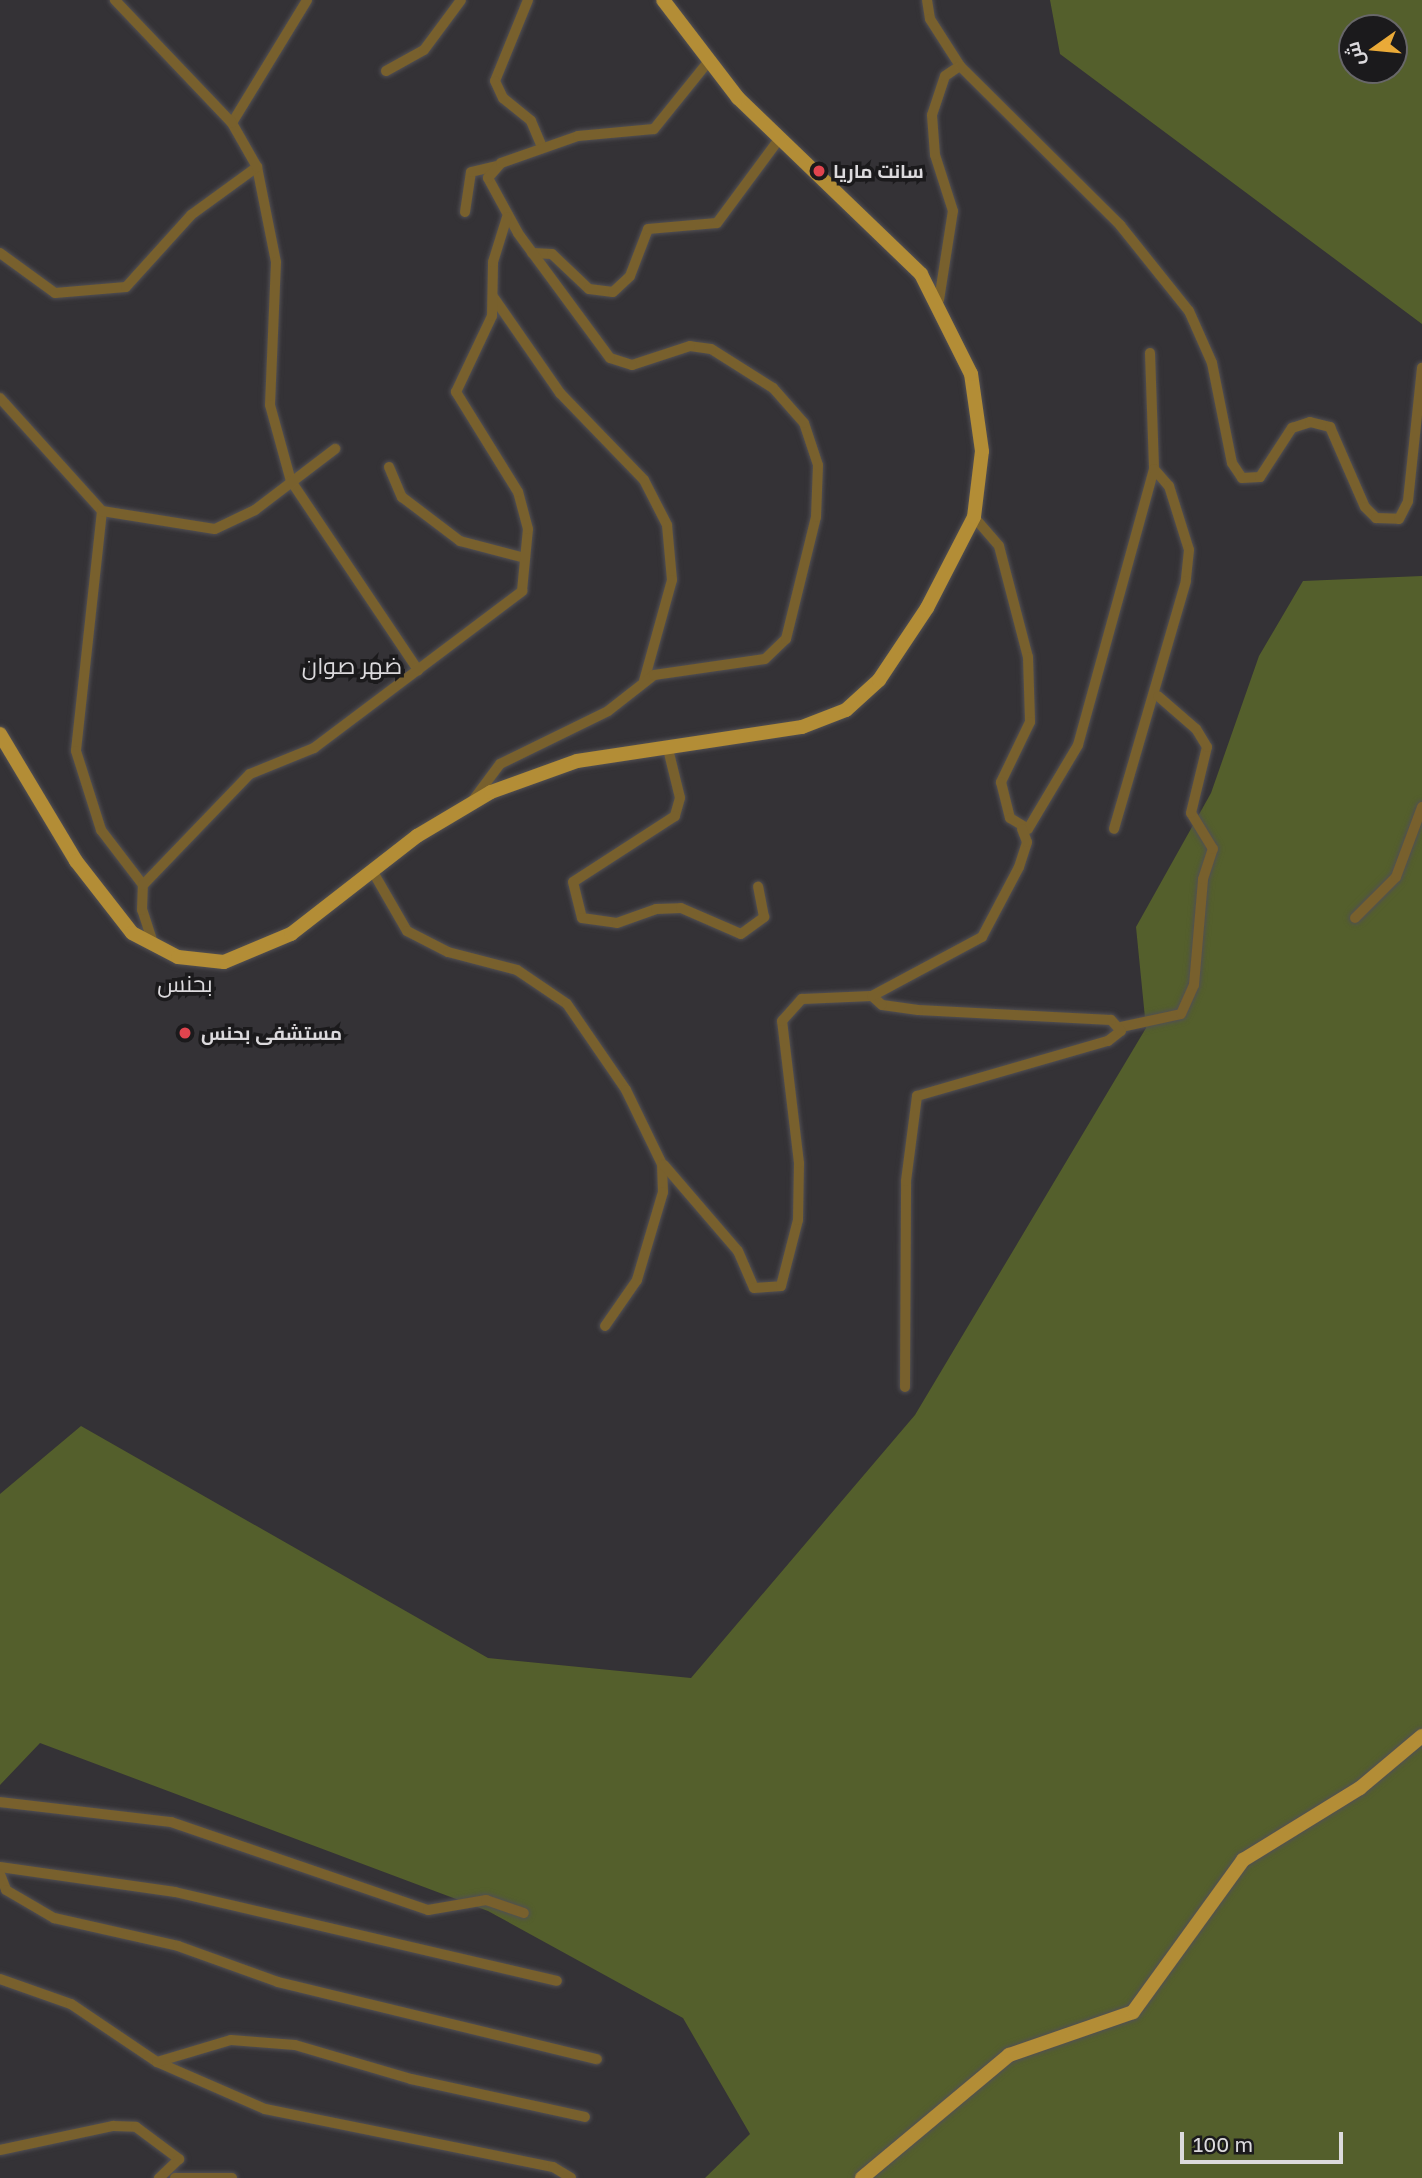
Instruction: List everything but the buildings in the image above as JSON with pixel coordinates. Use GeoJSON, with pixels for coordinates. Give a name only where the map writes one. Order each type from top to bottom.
{"type":"FeatureCollection","features":[{"type":"Feature","properties":{"kind":"main road"},"geometry":{"type":"LineString","coordinates":[[0,734],[76,861],[115,914],[155,949],[207,962],[255,953],[471,803],[563,764],[802,727],[861,699],[912,633],[974,517],[980,410],[967,360],[939,300],[888,237],[780,138],[708,62],[663,0]]}},
{"type":"Feature","properties":{"kind":"main road"},"geometry":{"type":"LineString","coordinates":[[862,2178],[1009,2054],[1133,2012],[1242,1860],[1367,1784],[1422,1735]]}},
{"type":"Feature","properties":{"kind":"street"},"geometry":{"type":"LineString","coordinates":[[116,0],[232,123],[257,167],[276,262],[270,405],[291,481],[418,670]]}},
{"type":"Feature","properties":{"kind":"street"},"geometry":{"type":"LineString","coordinates":[[232,123],[307,0]]}},
{"type":"Feature","properties":{"kind":"street"},"geometry":{"type":"LineString","coordinates":[[528,0],[495,81],[503,98],[531,121],[542,147]]}},
{"type":"Feature","properties":{"kind":"street"},"geometry":{"type":"LineString","coordinates":[[927,0],[930,19],[960,66],[1120,225],[1189,311],[1212,363],[1232,463],[1242,478],[1260,477],[1292,428],[1330,426],[1365,507],[1376,518],[1399,519],[1408,501],[1422,368]]}},
{"type":"Feature","properties":{"kind":"street"},"geometry":{"type":"LineString","coordinates":[[386,71],[424,50],[456,3]]}},
{"type":"Feature","properties":{"kind":"street"},"geometry":{"type":"LineString","coordinates":[[465,212],[471,172],[592,133],[654,129],[708,62]]}},
{"type":"Feature","properties":{"kind":"street"},"geometry":{"type":"LineString","coordinates":[[939,300],[953,211],[935,155],[932,115],[944,76],[960,66]]}},
{"type":"Feature","properties":{"kind":"street"},"geometry":{"type":"LineString","coordinates":[[532,253],[552,254],[589,289],[613,292],[630,276],[648,229],[718,223],[780,138]]}},
{"type":"Feature","properties":{"kind":"street"},"geometry":{"type":"LineString","coordinates":[[471,803],[500,764],[608,711],[645,681],[684,668],[765,659],[780,650],[810,551],[818,490],[814,450],[785,400],[711,349],[690,346],[632,365],[610,358],[507,217],[488,178],[495,166]]}},
{"type":"Feature","properties":{"kind":"street"},"geometry":{"type":"LineString","coordinates":[[0,254],[55,293],[126,287],[191,215],[257,167]]}},
{"type":"Feature","properties":{"kind":"street"},"geometry":{"type":"LineString","coordinates":[[155,949],[142,910],[144,885],[258,767],[314,748],[519,595],[528,529],[518,492],[456,392],[481,349],[494,298],[494,253],[507,217]]}},
{"type":"Feature","properties":{"kind":"street"},"geometry":{"type":"LineString","coordinates":[[494,298],[560,393],[644,480],[667,525],[674,566],[645,681]]}},
{"type":"Feature","properties":{"kind":"street"},"geometry":{"type":"LineString","coordinates":[[1022,829],[1035,825],[1078,745],[1154,469],[1150,353]]}},
{"type":"Feature","properties":{"kind":"street"},"geometry":{"type":"LineString","coordinates":[[0,398],[102,511],[215,529],[240,519],[335,449]]}},
{"type":"Feature","properties":{"kind":"street"},"geometry":{"type":"LineString","coordinates":[[389,467],[402,497],[460,541],[525,558]]}},
{"type":"Feature","properties":{"kind":"street"},"geometry":{"type":"LineString","coordinates":[[1114,829],[1158,696],[1189,550],[1169,486],[1154,469]]}},
{"type":"Feature","properties":{"kind":"street"},"geometry":{"type":"LineString","coordinates":[[102,511],[76,751],[101,830],[144,885]]}},
{"type":"Feature","properties":{"kind":"street"},"geometry":{"type":"LineString","coordinates":[[373,872],[407,931],[448,952],[517,970],[567,1004],[626,1090],[663,1164],[738,1251],[754,1288],[781,1286],[798,1220],[799,1163],[782,1021],[802,999],[872,996],[982,937],[1019,867],[1027,842],[1022,829],[1005,807],[1001,782],[1030,722],[1028,657],[999,546],[974,517]]}},
{"type":"Feature","properties":{"kind":"street"},"geometry":{"type":"LineString","coordinates":[[872,996],[893,1008],[1078,1017],[1121,1027],[1181,1014],[1194,985],[1202,887],[1213,849],[1191,813],[1208,751],[1196,729],[1158,696]]}},
{"type":"Feature","properties":{"kind":"street"},"geometry":{"type":"LineString","coordinates":[[668,749],[680,797],[675,816],[573,882],[582,918],[617,923],[656,909],[681,908],[741,934],[764,917],[758,887]]}},
{"type":"Feature","properties":{"kind":"street"},"geometry":{"type":"LineString","coordinates":[[1355,918],[1396,877],[1422,807]]}},
{"type":"Feature","properties":{"kind":"street"},"geometry":{"type":"LineString","coordinates":[[905,1387],[906,1181],[917,1096],[1108,1041],[1121,1027]]}},
{"type":"Feature","properties":{"kind":"street"},"geometry":{"type":"LineString","coordinates":[[605,1326],[633,1288],[656,1231],[663,1164]]}},
{"type":"Feature","properties":{"kind":"street"},"geometry":{"type":"LineString","coordinates":[[0,1802],[171,1822],[428,1910],[486,1900],[524,1913]]}},
{"type":"Feature","properties":{"kind":"street"},"geometry":{"type":"LineString","coordinates":[[0,1867],[175,1892],[557,1981]]}},
{"type":"Feature","properties":{"kind":"street"},"geometry":{"type":"LineString","coordinates":[[0,1874],[6,1890],[54,1918],[178,1946],[278,1982],[597,2059]]}},
{"type":"Feature","properties":{"kind":"street"},"geometry":{"type":"LineString","coordinates":[[0,1979],[71,2004],[158,2062],[265,2109],[553,2167],[571,2178]]}},
{"type":"Feature","properties":{"kind":"street"},"geometry":{"type":"LineString","coordinates":[[158,2062],[230,2040],[295,2045],[411,2079],[585,2117]]}},
{"type":"Feature","properties":{"kind":"street"},"geometry":{"type":"LineString","coordinates":[[0,2150],[113,2126],[136,2127],[179,2159],[159,2178]]}},
{"type":"Feature","properties":{"kind":"street"},"geometry":{"type":"LineString","coordinates":[[175,2178],[232,2178]]}},
{"type":"Feature","properties":{"kind":"green space"},"geometry":{"type":"Polygon","coordinates":[[[1050,0],[1422,0],[1422,324],[1060,54],[1050,0]]]}},
{"type":"Feature","properties":{"kind":"green space"},"geometry":{"type":"Polygon","coordinates":[[[1422,576],[1422,2178],[705,2178],[750,2134],[683,2018],[488,1911],[40,1743],[0,1785],[0,1494],[81,1426],[488,1658],[691,1678],[915,1415],[1146,1028],[1136,927],[1211,793],[1259,656],[1303,581],[1422,576]]]}},
{"type":"Feature","properties":{"kind":"place","name":"سانت ماريا"},"geometry":{"type":"Point","coordinates":[819,171]}},
{"type":"Feature","properties":{"kind":"place","name":"مستشفى بحنس"},"geometry":{"type":"Point","coordinates":[185,1033]}},
{"type":"Feature","properties":{"kind":"district","name":"ضهر صوان"},"geometry":{"type":"Point","coordinates":[352,665]}},
{"type":"Feature","properties":{"kind":"district","name":"بحنس"},"geometry":{"type":"Point","coordinates":[185,983]}}]}
